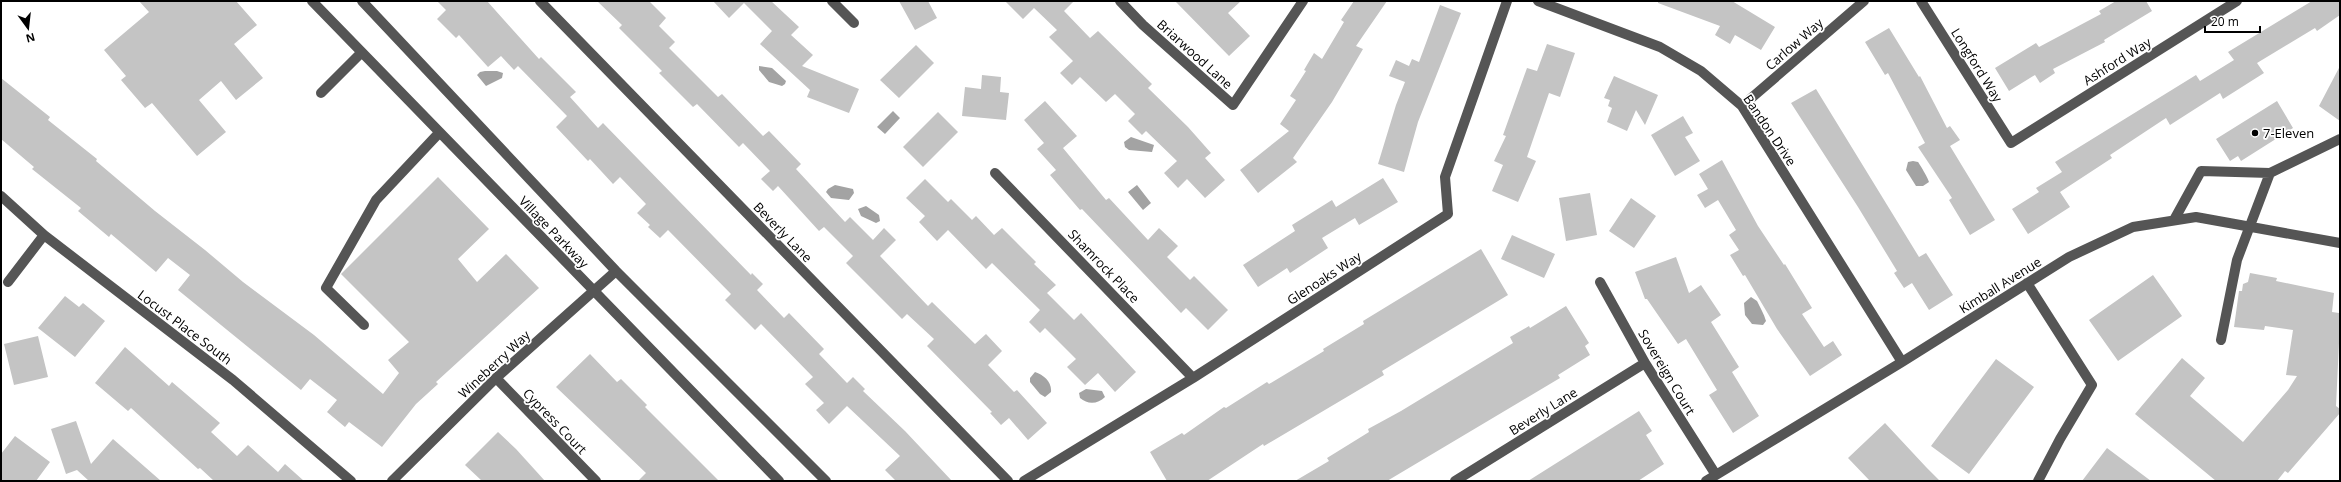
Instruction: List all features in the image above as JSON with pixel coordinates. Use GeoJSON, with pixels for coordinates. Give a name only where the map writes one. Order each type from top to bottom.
{"type":"FeatureCollection","features":[{"type":"Feature","properties":{"kind":"street","name":"Village Parkway"},"geometry":{"type":"LineString","coordinates":[[312,1],[779,481]]}},
{"type":"Feature","properties":{"kind":"street","name":"Village Parkway"},"geometry":{"type":"LineString","coordinates":[[362,1],[616,271],[826,481]]}},
{"type":"Feature","properties":{"kind":"street","name":"Beverly Lane"},"geometry":{"type":"LineString","coordinates":[[540,1],[1008,481]]}},
{"type":"Feature","properties":{"kind":"street"},"geometry":{"type":"LineString","coordinates":[[832,1],[854,23]]}},
{"type":"Feature","properties":{"kind":"street","name":"Briarwood Lane"},"geometry":{"type":"LineString","coordinates":[[1120,1],[1143,25],[1233,106],[1303,1]]}},
{"type":"Feature","properties":{"kind":"street","name":"Glenoaks Way"},"geometry":{"type":"LineString","coordinates":[[1024,481],[1193,378],[1448,214],[1445,177],[1507,1]]}},
{"type":"Feature","properties":{"kind":"street","name":"Bandon Drive"},"geometry":{"type":"LineString","coordinates":[[1538,1],[1660,47],[1701,70],[1742,106],[1902,362]]}},
{"type":"Feature","properties":{"kind":"street","name":"Carlow Way"},"geometry":{"type":"LineString","coordinates":[[1742,106],[1864,1]]}},
{"type":"Feature","properties":{"kind":"street","name":"Longford Way"},"geometry":{"type":"LineString","coordinates":[[1921,1],[2011,143]]}},
{"type":"Feature","properties":{"kind":"street","name":"Ashford Way"},"geometry":{"type":"LineString","coordinates":[[2011,143],[2237,1]]}},
{"type":"Feature","properties":{"kind":"street"},"geometry":{"type":"LineString","coordinates":[[321,93],[361,53]]}},
{"type":"Feature","properties":{"kind":"street"},"geometry":{"type":"LineString","coordinates":[[364,325],[326,288],[376,200],[439,133]]}},
{"type":"Feature","properties":{"kind":"street"},"geometry":{"type":"LineString","coordinates":[[2174,220],[2201,171],[2270,173],[2340,139]]}},
{"type":"Feature","properties":{"kind":"street","name":"Shamrock Place"},"geometry":{"type":"LineString","coordinates":[[995,173],[1193,378]]}},
{"type":"Feature","properties":{"kind":"street"},"geometry":{"type":"LineString","coordinates":[[2221,340],[2237,260],[2270,173]]}},
{"type":"Feature","properties":{"kind":"street","name":"Locust Place South"},"geometry":{"type":"LineString","coordinates":[[1,196],[44,235],[233,380],[351,481]]}},
{"type":"Feature","properties":{"kind":"street","name":"Kimball Avenue"},"geometry":{"type":"LineString","coordinates":[[1706,481],[1902,362],[2069,257],[2133,227],[2196,217],[2340,243]]}},
{"type":"Feature","properties":{"kind":"street"},"geometry":{"type":"LineString","coordinates":[[8,282],[44,235]]}},
{"type":"Feature","properties":{"kind":"street","name":"Wineberry Way"},"geometry":{"type":"LineString","coordinates":[[392,481],[496,378],[616,271]]}},
{"type":"Feature","properties":{"kind":"street","name":"Sovereign Court"},"geometry":{"type":"LineString","coordinates":[[1600,282],[1645,363],[1716,475]]}},
{"type":"Feature","properties":{"kind":"street"},"geometry":{"type":"LineString","coordinates":[[2027,283],[2092,385],[2060,438],[2038,481]]}},
{"type":"Feature","properties":{"kind":"street","name":"Beverly Lane"},"geometry":{"type":"LineString","coordinates":[[1456,481],[1645,363]]}},
{"type":"Feature","properties":{"kind":"street","name":"Cypress Court"},"geometry":{"type":"LineString","coordinates":[[496,378],[596,481]]}},
{"type":"Feature","properties":{"kind":"shaded area"},"geometry":{"type":"Polygon","coordinates":[[[759,66],[772,68],[786,81],[785,84],[782,86],[769,82],[759,70],[759,66]]]}},
{"type":"Feature","properties":{"kind":"shaded area"},"geometry":{"type":"Polygon","coordinates":[[[497,71],[503,73],[502,78],[486,86],[477,75],[480,72],[497,71]]]}},
{"type":"Feature","properties":{"kind":"shaded area"},"geometry":{"type":"Polygon","coordinates":[[[893,111],[900,118],[885,134],[877,127],[893,111]]]}},
{"type":"Feature","properties":{"kind":"shaded area"},"geometry":{"type":"Polygon","coordinates":[[[1131,137],[1154,145],[1152,152],[1129,150],[1125,147],[1124,142],[1131,137]]]}},
{"type":"Feature","properties":{"kind":"shaded area"},"geometry":{"type":"Polygon","coordinates":[[[1908,162],[1918,162],[1929,181],[1923,186],[1916,186],[1906,170],[1908,162]]]}},
{"type":"Feature","properties":{"kind":"shaded area"},"geometry":{"type":"Polygon","coordinates":[[[835,185],[853,189],[854,193],[849,200],[831,198],[826,192],[835,185]]]}},
{"type":"Feature","properties":{"kind":"shaded area"},"geometry":{"type":"Polygon","coordinates":[[[1137,185],[1151,203],[1143,210],[1128,192],[1137,185]]]}},
{"type":"Feature","properties":{"kind":"shaded area"},"geometry":{"type":"Polygon","coordinates":[[[866,206],[879,215],[880,221],[876,223],[861,216],[858,209],[866,206]]]}},
{"type":"Feature","properties":{"kind":"shaded area"},"geometry":{"type":"Polygon","coordinates":[[[1751,297],[1757,301],[1763,313],[1766,321],[1763,325],[1752,324],[1745,315],[1744,303],[1751,297]]]}},
{"type":"Feature","properties":{"kind":"shaded area"},"geometry":{"type":"Polygon","coordinates":[[[1035,372],[1049,382],[1051,392],[1045,397],[1040,394],[1030,382],[1030,378],[1035,372]]]}},
{"type":"Feature","properties":{"kind":"shaded area"},"geometry":{"type":"Polygon","coordinates":[[[1086,389],[1102,391],[1105,397],[1093,403],[1086,402],[1080,398],[1079,393],[1086,389]]]}},
{"type":"Feature","properties":{"kind":"building"},"geometry":{"type":"Polygon","coordinates":[[[139,1],[236,1],[257,25],[234,44],[263,78],[236,100],[221,81],[199,100],[226,132],[197,156],[152,103],[145,108],[121,80],[126,76],[104,50],[149,12],[139,1]]]}},
{"type":"Feature","properties":{"kind":"building"},"geometry":{"type":"Polygon","coordinates":[[[437,1],[487,1],[539,59],[541,57],[576,92],[570,97],[598,128],[603,123],[751,275],[752,273],[763,284],[757,290],[784,318],[789,313],[824,349],[819,354],[847,383],[853,377],[865,389],[863,391],[905,431],[952,481],[896,481],[885,470],[900,456],[847,406],[829,424],[816,410],[824,403],[805,384],[813,377],[761,324],[755,330],[725,300],[731,294],[668,230],[660,238],[648,227],[650,225],[637,213],[646,204],[620,177],[613,184],[590,159],[588,161],[556,127],[567,116],[518,66],[514,70],[501,56],[488,67],[459,35],[456,38],[437,19],[446,10],[437,1]]]}},
{"type":"Feature","properties":{"kind":"building"},"geometry":{"type":"Polygon","coordinates":[[[597,1],[649,1],[666,18],[659,26],[675,42],[669,48],[718,97],[722,94],[763,136],[769,131],[801,164],[796,169],[845,222],[850,217],[873,240],[884,228],[896,240],[880,256],[928,306],[932,302],[975,344],[986,334],[1002,351],[988,365],[1014,392],[1017,390],[1047,423],[1028,440],[1009,418],[1001,425],[990,413],[992,412],[927,346],[934,339],[907,314],[902,319],[846,263],[853,256],[824,227],[819,231],[778,186],[773,191],[761,179],[770,171],[743,143],[739,147],[697,104],[693,107],[659,73],[662,71],[619,28],[622,25],[597,1]]]}},
{"type":"Feature","properties":{"kind":"building"},"geometry":{"type":"Polygon","coordinates":[[[713,1],[771,1],[799,27],[791,35],[813,55],[802,66],[859,89],[849,113],[807,97],[810,90],[760,44],[772,31],[744,3],[729,18],[713,1]]]}},
{"type":"Feature","properties":{"kind":"building"},"geometry":{"type":"Polygon","coordinates":[[[899,1],[928,1],[937,18],[915,30],[899,1]]]}},
{"type":"Feature","properties":{"kind":"building"},"geometry":{"type":"Polygon","coordinates":[[[1005,1],[1074,1],[1064,11],[1090,38],[1098,31],[1152,84],[1148,88],[1188,127],[1211,153],[1205,158],[1225,180],[1205,198],[1187,179],[1178,188],[1164,173],[1177,161],[1146,131],[1142,135],[1128,121],[1135,114],[1115,94],[1106,102],[1080,77],[1072,85],[1060,73],[1073,61],[1049,37],[1057,30],[1034,8],[1023,19],[1005,1]]]}},
{"type":"Feature","properties":{"kind":"building"},"geometry":{"type":"Polygon","coordinates":[[[1175,1],[1241,1],[1228,13],[1250,36],[1229,56],[1175,1]]]}},
{"type":"Feature","properties":{"kind":"building"},"geometry":{"type":"Polygon","coordinates":[[[1354,1],[1387,1],[1356,46],[1363,49],[1332,102],[1293,158],[1297,162],[1258,193],[1240,170],[1289,131],[1280,124],[1296,100],[1290,96],[1306,71],[1304,70],[1314,53],[1322,59],[1344,22],[1341,20],[1354,1]]]}},
{"type":"Feature","properties":{"kind":"building"},"geometry":{"type":"Polygon","coordinates":[[[1658,1],[1732,1],[1775,27],[1761,50],[1735,35],[1730,44],[1715,35],[1720,26],[1658,3],[1658,1]]]}},
{"type":"Feature","properties":{"kind":"building"},"geometry":{"type":"Polygon","coordinates":[[[2116,1],[2146,1],[2152,11],[2104,40],[2105,42],[2053,69],[2055,73],[2040,83],[2035,75],[2009,91],[1995,68],[2036,43],[2039,47],[2101,14],[2099,11],[2116,1]]]}},
{"type":"Feature","properties":{"kind":"building"},"geometry":{"type":"Polygon","coordinates":[[[2312,1],[2340,1],[2340,15],[2317,31],[2315,28],[2257,63],[2264,73],[2223,99],[2220,93],[2170,125],[2166,118],[2110,155],[2112,158],[2060,192],[2070,207],[2028,234],[2012,209],[2039,192],[2036,188],[2062,172],[2055,162],[2196,75],[2200,81],[2234,60],[2228,52],[2312,1]]]}},
{"type":"Feature","properties":{"kind":"building"},"geometry":{"type":"Polygon","coordinates":[[[1440,5],[1461,13],[1418,122],[1404,172],[1378,164],[1396,105],[1405,82],[1389,76],[1396,60],[1409,66],[1412,59],[1419,62],[1440,5]]]}},
{"type":"Feature","properties":{"kind":"building"},"geometry":{"type":"Polygon","coordinates":[[[1889,28],[1919,77],[1920,76],[1947,128],[1950,126],[1960,140],[1950,146],[1995,220],[1970,235],[1949,200],[1952,198],[1918,147],[1925,143],[1888,73],[1885,75],[1865,42],[1889,28]]]}},
{"type":"Feature","properties":{"kind":"building"},"geometry":{"type":"Polygon","coordinates":[[[1547,44],[1575,53],[1560,97],[1549,93],[1527,157],[1536,161],[1518,202],[1492,191],[1503,165],[1494,161],[1506,136],[1503,135],[1527,68],[1537,71],[1547,44]]]}},
{"type":"Feature","properties":{"kind":"building"},"geometry":{"type":"Polygon","coordinates":[[[916,45],[934,63],[899,98],[880,80],[916,45]]]}},
{"type":"Feature","properties":{"kind":"building"},"geometry":{"type":"Polygon","coordinates":[[[2340,66],[2340,121],[2319,106],[2340,66]]]}},
{"type":"Feature","properties":{"kind":"building"},"geometry":{"type":"Polygon","coordinates":[[[982,75],[1001,77],[1000,92],[1009,93],[1006,120],[962,116],[965,87],[981,89],[982,75]]]}},
{"type":"Feature","properties":{"kind":"building"},"geometry":{"type":"Polygon","coordinates":[[[1614,76],[1658,95],[1645,125],[1636,110],[1627,131],[1607,122],[1612,108],[1608,106],[1610,100],[1604,98],[1614,76]]]}},
{"type":"Feature","properties":{"kind":"building"},"geometry":{"type":"Polygon","coordinates":[[[1,78],[50,117],[48,120],[97,159],[96,161],[155,211],[243,282],[314,335],[383,394],[399,373],[388,360],[409,342],[341,274],[438,177],[489,229],[458,259],[477,282],[506,254],[539,288],[436,382],[438,384],[416,404],[382,447],[349,422],[345,427],[327,412],[337,400],[310,379],[301,390],[178,290],[190,275],[168,258],[156,272],[111,234],[109,237],[78,211],[81,208],[32,169],[34,167],[1,139],[1,78]]]}},
{"type":"Feature","properties":{"kind":"building"},"geometry":{"type":"Polygon","coordinates":[[[1816,89],[1919,257],[1926,253],[1953,295],[1929,310],[1912,283],[1904,288],[1894,273],[1897,271],[1791,103],[1816,89]]]}},
{"type":"Feature","properties":{"kind":"building"},"geometry":{"type":"Polygon","coordinates":[[[1045,101],[1077,136],[1063,148],[1106,200],[1109,198],[1148,240],[1159,228],[1178,246],[1167,257],[1190,280],[1194,276],[1228,310],[1208,330],[1186,308],[1181,313],[1082,209],[1080,210],[1050,175],[1056,170],[1037,149],[1044,143],[1024,120],[1045,101]]]}},
{"type":"Feature","properties":{"kind":"building","name":"7-Eleven"},"geometry":{"type":"Polygon","coordinates":[[[2277,101],[2293,128],[2241,161],[2238,156],[2230,161],[2216,139],[2277,101]]]}},
{"type":"Feature","properties":{"kind":"building"},"geometry":{"type":"Polygon","coordinates":[[[938,112],[958,132],[923,167],[903,147],[938,112]]]}},
{"type":"Feature","properties":{"kind":"building"},"geometry":{"type":"Polygon","coordinates":[[[1683,116],[1693,133],[1685,137],[1700,161],[1675,176],[1651,135],[1683,116]]]}},
{"type":"Feature","properties":{"kind":"building"},"geometry":{"type":"Polygon","coordinates":[[[1722,160],[1758,226],[1784,265],[1785,264],[1812,308],[1802,314],[1824,347],[1833,341],[1842,355],[1810,376],[1777,329],[1745,275],[1743,276],[1730,255],[1739,250],[1729,235],[1736,230],[1718,200],[1705,208],[1697,195],[1708,189],[1699,174],[1722,160]]]}},
{"type":"Feature","properties":{"kind":"building"},"geometry":{"type":"Polygon","coordinates":[[[1383,178],[1398,202],[1359,225],[1355,218],[1322,238],[1328,248],[1290,273],[1287,268],[1258,287],[1243,265],[1295,231],[1292,225],[1332,200],[1336,207],[1383,178]]]}},
{"type":"Feature","properties":{"kind":"building"},"geometry":{"type":"Polygon","coordinates":[[[925,179],[948,202],[951,199],[972,220],[976,216],[994,235],[1002,228],[1036,262],[1034,264],[1056,285],[1047,293],[1074,320],[1081,313],[1136,372],[1115,392],[1098,373],[1085,385],[1067,367],[1076,359],[1045,328],[1040,333],[1029,322],[1040,310],[992,263],[986,269],[948,230],[937,241],[919,222],[925,216],[906,198],[925,179]]]}},
{"type":"Feature","properties":{"kind":"building"},"geometry":{"type":"Polygon","coordinates":[[[1590,193],[1597,235],[1566,241],[1559,198],[1590,193]]]}},
{"type":"Feature","properties":{"kind":"building"},"geometry":{"type":"Polygon","coordinates":[[[1631,198],[1656,216],[1634,248],[1609,231],[1631,198]]]}},
{"type":"Feature","properties":{"kind":"building"},"geometry":{"type":"Polygon","coordinates":[[[1512,235],[1555,254],[1544,278],[1501,259],[1512,235]]]}},
{"type":"Feature","properties":{"kind":"building"},"geometry":{"type":"Polygon","coordinates":[[[1481,249],[1508,295],[1382,371],[1384,375],[1264,446],[1263,444],[1207,481],[1167,481],[1150,452],[1182,433],[1184,435],[1224,407],[1226,408],[1267,382],[1269,384],[1324,351],[1323,349],[1364,324],[1363,321],[1481,249]]]}},
{"type":"Feature","properties":{"kind":"building"},"geometry":{"type":"Polygon","coordinates":[[[1676,257],[1689,293],[1701,285],[1721,315],[1711,322],[1739,367],[1732,372],[1759,416],[1733,433],[1709,395],[1717,390],[1686,339],[1678,344],[1647,299],[1645,299],[1635,272],[1676,257]]]}},
{"type":"Feature","properties":{"kind":"building"},"geometry":{"type":"Polygon","coordinates":[[[2250,273],[2277,278],[2276,281],[2334,293],[2332,312],[2339,313],[2340,322],[2336,406],[2340,409],[2340,413],[2288,473],[2285,471],[2277,481],[2216,481],[2135,414],[2182,358],[2205,378],[2190,396],[2243,442],[2288,390],[2297,376],[2286,375],[2293,330],[2265,326],[2264,330],[2234,327],[2239,291],[2242,291],[2243,284],[2248,282],[2250,273]]]}},
{"type":"Feature","properties":{"kind":"building"},"geometry":{"type":"Polygon","coordinates":[[[2153,275],[2182,316],[2118,361],[2089,320],[2153,275]]]}},
{"type":"Feature","properties":{"kind":"building"},"geometry":{"type":"Polygon","coordinates":[[[65,296],[79,307],[83,303],[105,321],[75,357],[38,328],[65,296]]]}},
{"type":"Feature","properties":{"kind":"building"},"geometry":{"type":"Polygon","coordinates":[[[1566,306],[1589,343],[1585,346],[1590,355],[1558,375],[1560,378],[1387,481],[1295,481],[1329,461],[1327,458],[1369,432],[1368,429],[1401,411],[1513,343],[1510,337],[1529,326],[1530,328],[1566,306]]]}},
{"type":"Feature","properties":{"kind":"building"},"geometry":{"type":"Polygon","coordinates":[[[38,336],[48,377],[14,385],[4,344],[38,336]]]}},
{"type":"Feature","properties":{"kind":"building"},"geometry":{"type":"Polygon","coordinates":[[[125,347],[169,386],[172,382],[220,423],[211,432],[237,456],[248,445],[278,472],[285,464],[304,481],[214,481],[200,468],[198,469],[131,408],[128,411],[95,383],[125,347]]]}},
{"type":"Feature","properties":{"kind":"building"},"geometry":{"type":"Polygon","coordinates":[[[590,354],[617,382],[621,379],[647,405],[645,407],[719,481],[638,481],[646,473],[556,387],[590,354]]]}},
{"type":"Feature","properties":{"kind":"building"},"geometry":{"type":"Polygon","coordinates":[[[1996,359],[2034,387],[1969,474],[1931,446],[1996,359]]]}},
{"type":"Feature","properties":{"kind":"building"},"geometry":{"type":"Polygon","coordinates":[[[1639,411],[1652,431],[1646,435],[1664,464],[1638,481],[1528,481],[1639,411]]]}},
{"type":"Feature","properties":{"kind":"building"},"geometry":{"type":"Polygon","coordinates":[[[76,421],[91,464],[113,439],[161,481],[89,481],[77,470],[66,474],[51,429],[76,421]]]}},
{"type":"Feature","properties":{"kind":"building"},"geometry":{"type":"Polygon","coordinates":[[[1885,423],[1940,481],[1870,481],[1848,458],[1885,423]]]}},
{"type":"Feature","properties":{"kind":"building"},"geometry":{"type":"Polygon","coordinates":[[[498,432],[516,449],[545,481],[482,481],[465,465],[498,432]]]}},
{"type":"Feature","properties":{"kind":"building"},"geometry":{"type":"Polygon","coordinates":[[[15,436],[50,462],[36,481],[1,481],[1,454],[15,436]]]}},
{"type":"Feature","properties":{"kind":"building"},"geometry":{"type":"Polygon","coordinates":[[[2107,448],[2151,481],[2082,481],[2107,448]]]}},
{"type":"Feature","properties":{"kind":"place","name":"7-Eleven"},"geometry":{"type":"Point","coordinates":[2255,133]}}]}
